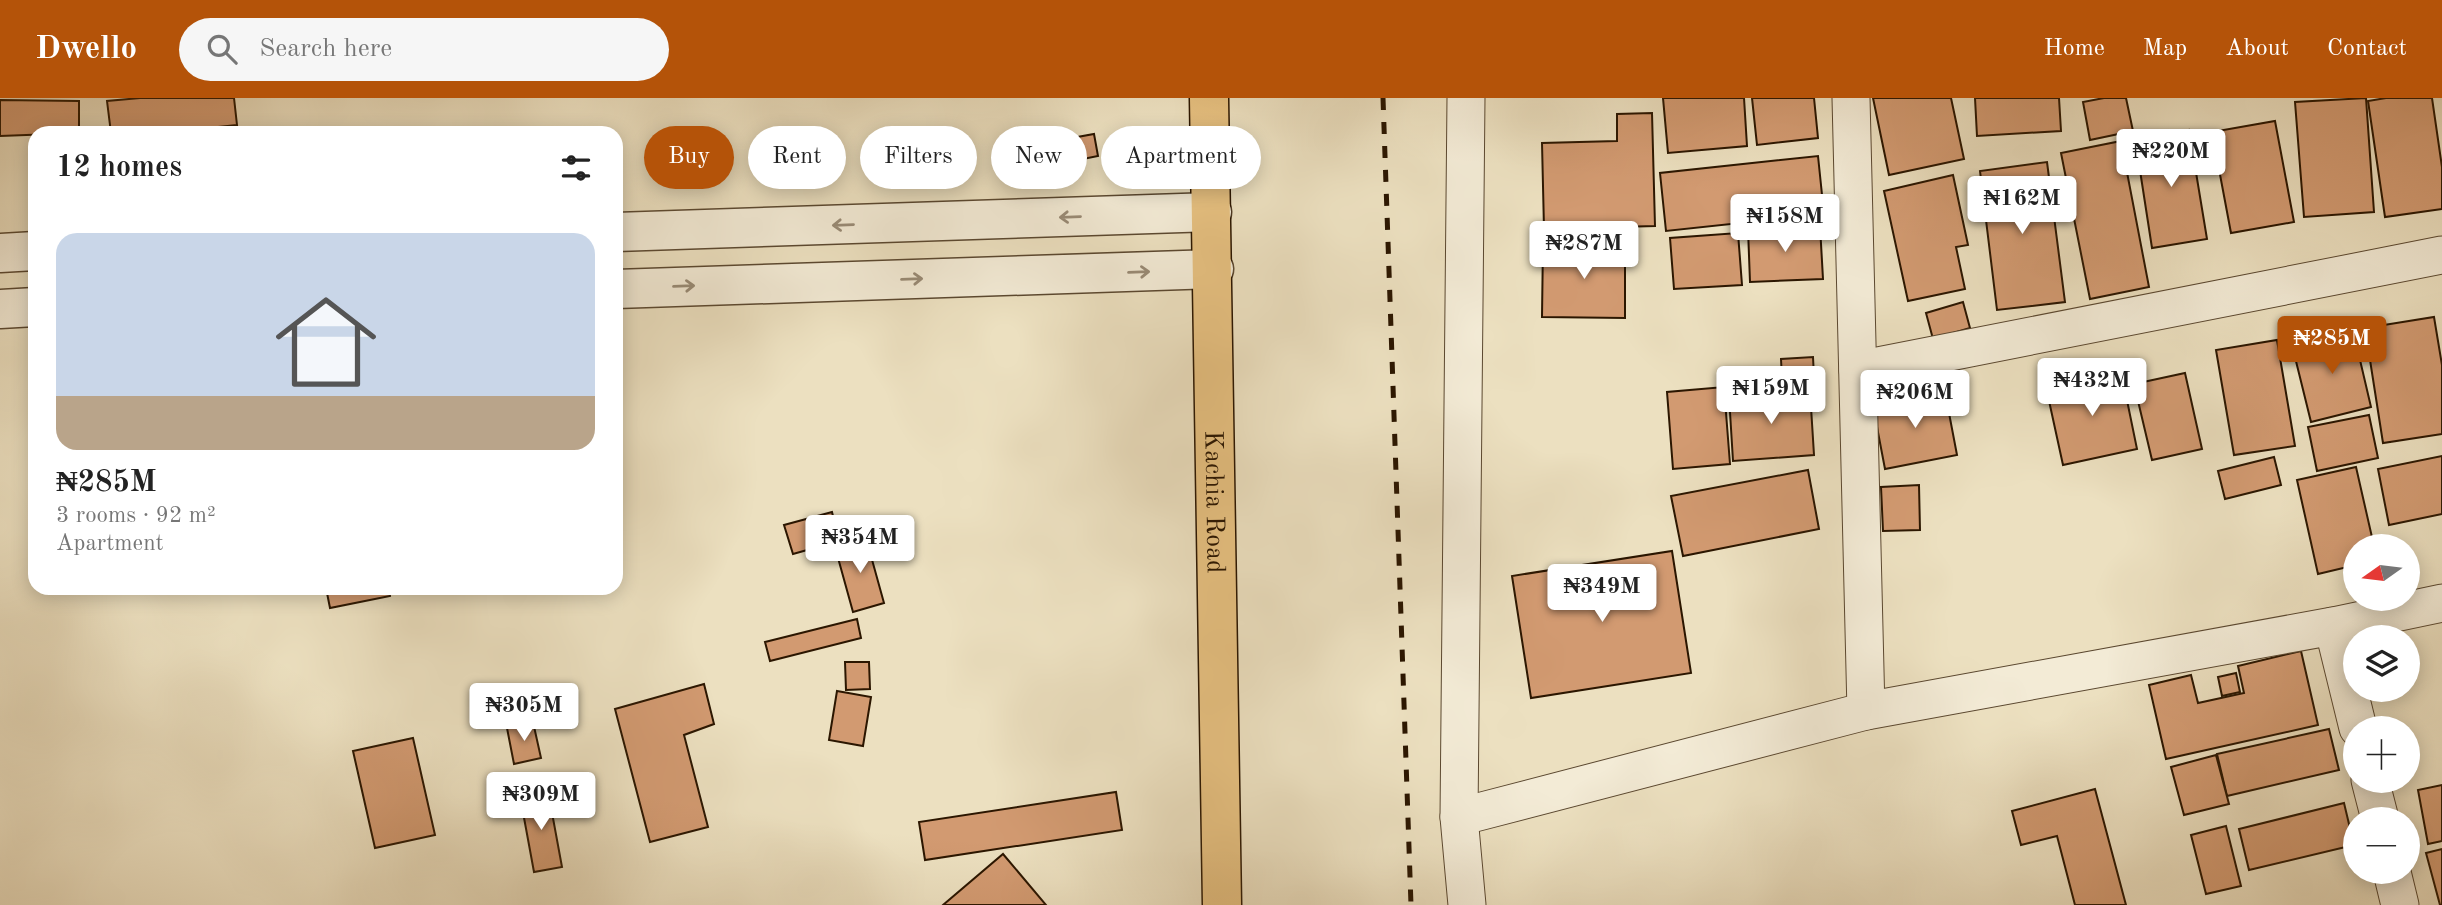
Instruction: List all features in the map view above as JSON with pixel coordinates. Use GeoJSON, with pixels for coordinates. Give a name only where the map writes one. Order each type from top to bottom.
{"type":"FeatureCollection","features":[{"type":"Feature","properties":{"kind":"main road","name":"Kachia Road"},"geometry":{"type":"LineString","coordinates":[[1209,98],[1214,269],[1222,905]]}},
{"type":"Feature","properties":{"kind":"street"},"geometry":{"type":"LineString","coordinates":[[1466,98],[1459,817],[1467,905]]}},
{"type":"Feature","properties":{"kind":"street"},"geometry":{"type":"LineString","coordinates":[[1851,98],[1866,711]]}},
{"type":"Feature","properties":{"kind":"street"},"geometry":{"type":"LineString","coordinates":[[623,232],[1212,212]]}},
{"type":"Feature","properties":{"kind":"street"},"geometry":{"type":"LineString","coordinates":[[0,253],[28,251]]}},
{"type":"Feature","properties":{"kind":"street"},"geometry":{"type":"LineString","coordinates":[[1858,370],[2442,255]]}},
{"type":"Feature","properties":{"kind":"street"},"geometry":{"type":"LineString","coordinates":[[623,289],[1214,269]]}},
{"type":"Feature","properties":{"kind":"street"},"geometry":{"type":"LineString","coordinates":[[0,309],[28,307]]}},
{"type":"Feature","properties":{"kind":"street"},"geometry":{"type":"LineString","coordinates":[[1459,817],[1866,711],[2333,626],[2442,603]]}},
{"type":"Feature","properties":{"kind":"street"},"geometry":{"type":"LineString","coordinates":[[2333,626],[2355,716]]}},
{"type":"Feature","properties":{"kind":"street"},"geometry":{"type":"LineString","coordinates":[[2395,884],[2400,905]]}},
{"type":"Feature","properties":{"kind":"building"},"geometry":{"type":"Polygon","coordinates":[[[140,98],[234,98],[237,125],[110,126],[107,101],[140,98]]]}},
{"type":"Feature","properties":{"kind":"building"},"geometry":{"type":"Polygon","coordinates":[[[1663,98],[1744,98],[1747,146],[1668,153],[1663,98]]]}},
{"type":"Feature","properties":{"kind":"building"},"geometry":{"type":"Polygon","coordinates":[[[1752,98],[1814,98],[1818,138],[1757,145],[1752,98]]]}},
{"type":"Feature","properties":{"kind":"building"},"geometry":{"type":"Polygon","coordinates":[[[1873,98],[1951,98],[1964,159],[1889,175],[1873,98]]]}},
{"type":"Feature","properties":{"kind":"building"},"geometry":{"type":"Polygon","coordinates":[[[1975,98],[2059,98],[2061,131],[1977,136],[1975,98]]]}},
{"type":"Feature","properties":{"kind":"building"},"geometry":{"type":"Polygon","coordinates":[[[2126,98],[2133,131],[2090,140],[2083,102],[2126,98]]]}},
{"type":"Feature","properties":{"kind":"building"},"geometry":{"type":"Polygon","coordinates":[[[2366,98],[2374,212],[2304,217],[2295,102],[2366,98]]]}},
{"type":"Feature","properties":{"kind":"building"},"geometry":{"type":"Polygon","coordinates":[[[2386,98],[2432,98],[2442,167],[2442,209],[2385,217],[2368,101],[2386,98]]]}},
{"type":"Feature","properties":{"kind":"building"},"geometry":{"type":"Polygon","coordinates":[[[0,100],[79,101],[79,126],[28,126],[28,135],[0,136],[0,100]]]}},
{"type":"Feature","properties":{"kind":"building"},"geometry":{"type":"Polygon","coordinates":[[[1652,113],[1655,226],[1544,229],[1542,143],[1617,141],[1617,114],[1652,113]]]}},
{"type":"Feature","properties":{"kind":"building"},"geometry":{"type":"Polygon","coordinates":[[[2275,121],[2294,222],[2231,233],[2212,132],[2275,121]]]}},
{"type":"Feature","properties":{"kind":"building"},"geometry":{"type":"Polygon","coordinates":[[[2189,130],[2207,239],[2152,248],[2135,138],[2189,130]]]}},
{"type":"Feature","properties":{"kind":"building"},"geometry":{"type":"Polygon","coordinates":[[[1094,134],[1098,156],[1087,158],[1087,135],[1094,134]]]}},
{"type":"Feature","properties":{"kind":"building"},"geometry":{"type":"Polygon","coordinates":[[[2121,141],[2149,287],[2090,299],[2061,153],[2121,141]]]}},
{"type":"Feature","properties":{"kind":"building"},"geometry":{"type":"Polygon","coordinates":[[[1818,156],[1824,214],[1666,231],[1660,173],[1818,156]]]}},
{"type":"Feature","properties":{"kind":"building"},"geometry":{"type":"Polygon","coordinates":[[[2047,162],[2065,302],[1997,310],[1980,171],[2047,162]]]}},
{"type":"Feature","properties":{"kind":"building"},"geometry":{"type":"Polygon","coordinates":[[[1953,175],[1968,245],[1956,247],[1965,289],[1908,301],[1884,191],[1953,175]]]}},
{"type":"Feature","properties":{"kind":"building"},"geometry":{"type":"Polygon","coordinates":[[[1820,226],[1823,279],[1750,282],[1748,229],[1820,226]]]}},
{"type":"Feature","properties":{"kind":"building"},"geometry":{"type":"Polygon","coordinates":[[[1738,233],[1742,285],[1674,289],[1670,238],[1738,233]]]}},
{"type":"Feature","properties":{"kind":"building"},"geometry":{"type":"Polygon","coordinates":[[[1543,243],[1625,244],[1625,318],[1542,317],[1543,243]]]}},
{"type":"Feature","properties":{"kind":"building"},"geometry":{"type":"Polygon","coordinates":[[[1963,302],[1970,328],[1933,339],[1926,313],[1963,302]]]}},
{"type":"Feature","properties":{"kind":"building"},"geometry":{"type":"Polygon","coordinates":[[[2434,317],[2442,365],[2442,434],[2383,443],[2365,328],[2434,317]]]}},
{"type":"Feature","properties":{"kind":"building"},"geometry":{"type":"Polygon","coordinates":[[[2353,330],[2371,407],[2311,422],[2292,345],[2353,330]]]}},
{"type":"Feature","properties":{"kind":"building"},"geometry":{"type":"Polygon","coordinates":[[[2277,340],[2295,446],[2234,455],[2216,350],[2277,340]]]}},
{"type":"Feature","properties":{"kind":"building"},"geometry":{"type":"Polygon","coordinates":[[[1813,357],[1814,377],[1782,379],[1781,359],[1813,357]]]}},
{"type":"Feature","properties":{"kind":"building"},"geometry":{"type":"Polygon","coordinates":[[[2121,371],[2137,449],[2063,465],[2046,387],[2121,371]]]}},
{"type":"Feature","properties":{"kind":"building"},"geometry":{"type":"Polygon","coordinates":[[[2185,373],[2202,449],[2152,460],[2134,384],[2185,373]]]}},
{"type":"Feature","properties":{"kind":"building"},"geometry":{"type":"Polygon","coordinates":[[[1724,387],[1730,464],[1673,469],[1667,392],[1724,387]]]}},
{"type":"Feature","properties":{"kind":"building"},"geometry":{"type":"Polygon","coordinates":[[[1810,391],[1814,455],[1733,461],[1729,396],[1810,391]]]}},
{"type":"Feature","properties":{"kind":"building"},"geometry":{"type":"Polygon","coordinates":[[[1945,392],[1957,455],[1885,469],[1873,406],[1945,392]]]}},
{"type":"Feature","properties":{"kind":"building"},"geometry":{"type":"Polygon","coordinates":[[[2369,415],[2378,458],[2317,471],[2308,427],[2369,415]]]}},
{"type":"Feature","properties":{"kind":"building"},"geometry":{"type":"Polygon","coordinates":[[[2442,456],[2442,514],[2389,525],[2378,469],[2442,456]]]}},
{"type":"Feature","properties":{"kind":"building"},"geometry":{"type":"Polygon","coordinates":[[[2274,457],[2281,485],[2225,499],[2218,471],[2274,457]]]}},
{"type":"Feature","properties":{"kind":"building"},"geometry":{"type":"Polygon","coordinates":[[[2356,467],[2371,534],[2343,534],[2343,568],[2318,574],[2297,480],[2356,467]]]}},
{"type":"Feature","properties":{"kind":"building"},"geometry":{"type":"Polygon","coordinates":[[[1808,470],[1819,529],[1683,556],[1671,496],[1808,470]]]}},
{"type":"Feature","properties":{"kind":"building"},"geometry":{"type":"Polygon","coordinates":[[[1919,485],[1920,530],[1883,531],[1881,487],[1919,485]]]}},
{"type":"Feature","properties":{"kind":"building"},"geometry":{"type":"Polygon","coordinates":[[[832,512],[839,541],[793,554],[784,525],[832,512]]]}},
{"type":"Feature","properties":{"kind":"building"},"geometry":{"type":"Polygon","coordinates":[[[866,538],[884,603],[853,612],[835,547],[866,538]]]}},
{"type":"Feature","properties":{"kind":"building"},"geometry":{"type":"Polygon","coordinates":[[[1672,551],[1691,673],[1531,698],[1512,576],[1672,551]]]}},
{"type":"Feature","properties":{"kind":"building"},"geometry":{"type":"Polygon","coordinates":[[[327,595],[390,595],[390,596],[330,608],[327,595]]]}},
{"type":"Feature","properties":{"kind":"building"},"geometry":{"type":"Polygon","coordinates":[[[857,619],[861,638],[770,661],[765,642],[857,619]]]}},
{"type":"Feature","properties":{"kind":"building"},"geometry":{"type":"Polygon","coordinates":[[[2301,651],[2318,725],[2166,759],[2149,685],[2191,675],[2198,703],[2244,693],[2238,666],[2301,651]]]}},
{"type":"Feature","properties":{"kind":"building"},"geometry":{"type":"Polygon","coordinates":[[[845,662],[869,662],[870,689],[846,690],[845,662]]]}},
{"type":"Feature","properties":{"kind":"building"},"geometry":{"type":"Polygon","coordinates":[[[2236,673],[2240,692],[2222,696],[2218,677],[2236,673]]]}},
{"type":"Feature","properties":{"kind":"building"},"geometry":{"type":"Polygon","coordinates":[[[704,684],[714,724],[684,735],[708,827],[650,842],[615,709],[704,684]]]}},
{"type":"Feature","properties":{"kind":"building"},"geometry":{"type":"Polygon","coordinates":[[[837,691],[871,697],[863,746],[829,740],[837,691]]]}},
{"type":"Feature","properties":{"kind":"building"},"geometry":{"type":"Polygon","coordinates":[[[533,722],[541,758],[514,764],[507,728],[533,722]]]}},
{"type":"Feature","properties":{"kind":"building"},"geometry":{"type":"Polygon","coordinates":[[[2329,729],[2339,770],[2227,796],[2217,754],[2329,729]]]}},
{"type":"Feature","properties":{"kind":"building"},"geometry":{"type":"Polygon","coordinates":[[[413,738],[435,835],[375,848],[353,751],[413,738]]]}},
{"type":"Feature","properties":{"kind":"building"},"geometry":{"type":"Polygon","coordinates":[[[2216,755],[2229,804],[2184,815],[2171,767],[2216,755]]]}},
{"type":"Feature","properties":{"kind":"building"},"geometry":{"type":"Polygon","coordinates":[[[2442,785],[2442,841],[2428,844],[2420,790],[2442,785]]]}},
{"type":"Feature","properties":{"kind":"building"},"geometry":{"type":"Polygon","coordinates":[[[2095,789],[2126,905],[2075,905],[2057,836],[2021,845],[2012,811],[2095,789]]]}},
{"type":"Feature","properties":{"kind":"building"},"geometry":{"type":"Polygon","coordinates":[[[548,791],[562,867],[534,872],[520,796],[548,791]]]}},
{"type":"Feature","properties":{"kind":"building"},"geometry":{"type":"Polygon","coordinates":[[[1116,792],[1122,830],[925,860],[919,822],[1116,792]]]}},
{"type":"Feature","properties":{"kind":"building"},"geometry":{"type":"Polygon","coordinates":[[[2344,803],[2345,807],[2343,848],[2249,870],[2239,829],[2344,803]]]}},
{"type":"Feature","properties":{"kind":"building"},"geometry":{"type":"Polygon","coordinates":[[[2226,826],[2241,886],[2206,894],[2191,835],[2226,826]]]}},
{"type":"Feature","properties":{"kind":"building"},"geometry":{"type":"Polygon","coordinates":[[[2442,849],[2442,905],[2440,905],[2426,853],[2442,849]]]}},
{"type":"Feature","properties":{"kind":"building"},"geometry":{"type":"Polygon","coordinates":[[[1003,854],[1046,905],[943,905],[1003,854]]]}},
{"type":"Feature","properties":{"kind":"railway"},"geometry":{"type":"LineString","coordinates":[[1383,98],[1411,905]]}}]}
